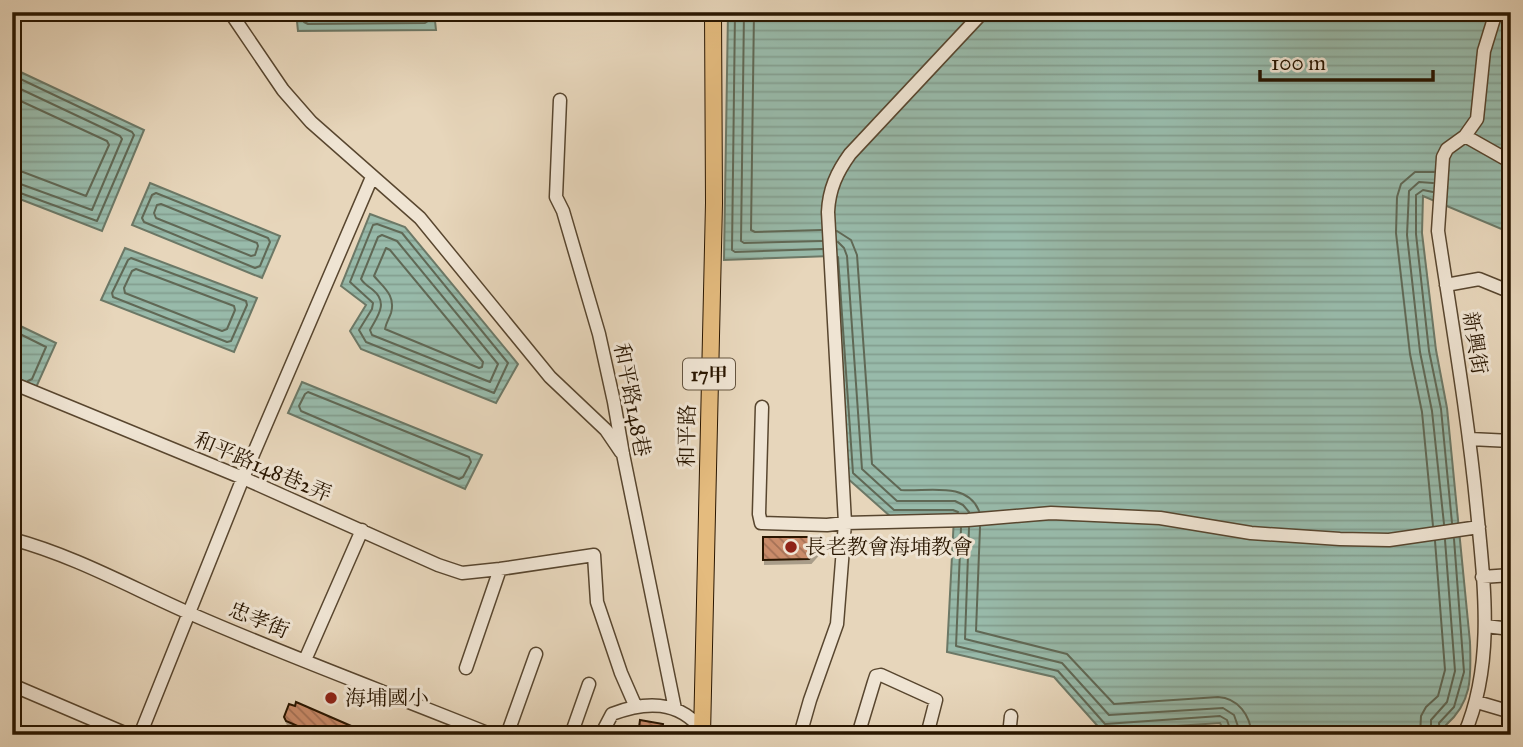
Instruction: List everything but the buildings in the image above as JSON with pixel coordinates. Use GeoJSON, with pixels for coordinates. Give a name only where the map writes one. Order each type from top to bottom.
{"type":"FeatureCollection","features":[{"type":"Feature","properties":{"kind":"main road","name":"和平路"},"geometry":{"type":"LineString","coordinates":[[702,733],[714,203],[713,12]]}},
{"type":"Feature","properties":{"kind":"street"},"geometry":{"type":"LineString","coordinates":[[230,12],[297,106],[420,218],[550,377],[606,430],[622,454]]}},
{"type":"Feature","properties":{"kind":"street"},"geometry":{"type":"LineString","coordinates":[[800,735],[837,624],[845,523],[828,212],[832,187],[850,154],[983,12]]}},
{"type":"Feature","properties":{"kind":"street"},"geometry":{"type":"LineString","coordinates":[[1496,12],[1484,51],[1478,119],[1469,130],[1511,162]]}},
{"type":"Feature","properties":{"kind":"street","name":"和平路148巷"},"geometry":{"type":"LineString","coordinates":[[560,100],[556,197],[563,211],[599,334],[675,709]]}},
{"type":"Feature","properties":{"kind":"street","name":"新興街"},"geometry":{"type":"LineString","coordinates":[[1464,735],[1477,702],[1485,626],[1470,439],[1438,231],[1443,157],[1447,149],[1469,130]]}},
{"type":"Feature","properties":{"kind":"street"},"geometry":{"type":"LineString","coordinates":[[140,735],[243,478],[372,177]]}},
{"type":"Feature","properties":{"kind":"street"},"geometry":{"type":"LineString","coordinates":[[1446,285],[1479,279],[1511,292]]}},
{"type":"Feature","properties":{"kind":"street","name":"和平路148巷2弄"},"geometry":{"type":"LineString","coordinates":[[12,383],[243,478],[438,565],[462,573],[594,555],[597,602],[635,705]]}},
{"type":"Feature","properties":{"kind":"street"},"geometry":{"type":"LineString","coordinates":[[762,407],[761,523],[827,525],[968,520],[1051,513],[1160,518],[1251,533],[1389,540],[1479,527]]}},
{"type":"Feature","properties":{"kind":"street"},"geometry":{"type":"LineString","coordinates":[[1470,439],[1511,441]]}},
{"type":"Feature","properties":{"kind":"street"},"geometry":{"type":"LineString","coordinates":[[305,660],[362,530]]}},
{"type":"Feature","properties":{"kind":"street","name":"忠孝街"},"geometry":{"type":"LineString","coordinates":[[12,539],[82,562],[190,613],[492,735]]}},
{"type":"Feature","properties":{"kind":"street"},"geometry":{"type":"LineString","coordinates":[[466,668],[500,569]]}},
{"type":"Feature","properties":{"kind":"street"},"geometry":{"type":"LineString","coordinates":[[1482,577],[1511,575]]}},
{"type":"Feature","properties":{"kind":"street"},"geometry":{"type":"LineString","coordinates":[[1485,626],[1511,629]]}},
{"type":"Feature","properties":{"kind":"street"},"geometry":{"type":"LineString","coordinates":[[507,735],[536,654]]}},
{"type":"Feature","properties":{"kind":"street"},"geometry":{"type":"LineString","coordinates":[[858,735],[874,682],[881,675],[936,700],[927,735]]}},
{"type":"Feature","properties":{"kind":"street"},"geometry":{"type":"LineString","coordinates":[[571,735],[589,684]]}},
{"type":"Feature","properties":{"kind":"street"},"geometry":{"type":"LineString","coordinates":[[12,685],[129,735]]}},
{"type":"Feature","properties":{"kind":"street"},"geometry":{"type":"LineString","coordinates":[[1477,702],[1511,712]]}},
{"type":"Feature","properties":{"kind":"street"},"geometry":{"type":"LineString","coordinates":[[601,735],[612,714],[635,705],[655,705],[685,713],[702,733]]}},
{"type":"Feature","properties":{"kind":"street"},"geometry":{"type":"LineString","coordinates":[[1009,735],[1011,716]]}},
{"type":"Feature","properties":{"kind":"water"},"geometry":{"type":"Polygon","coordinates":[[[296,12],[434,12],[436,30],[298,31],[296,12]]]}},
{"type":"Feature","properties":{"kind":"water"},"geometry":{"type":"Polygon","coordinates":[[[728,12],[1511,12],[1511,233],[1423,196],[1422,233],[1436,350],[1447,408],[1470,642],[1469,687],[1461,707],[1446,725],[1447,735],[1226,735],[1220,723],[1102,731],[1054,677],[947,652],[954,517],[891,517],[846,477],[831,256],[724,260],[728,12]]]}},
{"type":"Feature","properties":{"kind":"water"},"geometry":{"type":"Polygon","coordinates":[[[12,68],[144,130],[102,231],[12,196],[12,68]]]}},
{"type":"Feature","properties":{"kind":"water"},"geometry":{"type":"Polygon","coordinates":[[[150,183],[280,236],[262,278],[132,225],[150,183]]]}},
{"type":"Feature","properties":{"kind":"water"},"geometry":{"type":"Polygon","coordinates":[[[370,214],[405,227],[518,364],[496,403],[361,349],[350,331],[366,305],[341,286],[370,214]]]}},
{"type":"Feature","properties":{"kind":"water"},"geometry":{"type":"Polygon","coordinates":[[[125,248],[257,298],[234,352],[101,300],[125,248]]]}},
{"type":"Feature","properties":{"kind":"water"},"geometry":{"type":"Polygon","coordinates":[[[12,322],[56,343],[34,392],[12,381],[12,322]]]}},
{"type":"Feature","properties":{"kind":"water"},"geometry":{"type":"Polygon","coordinates":[[[302,382],[482,455],[465,489],[288,413],[302,382]]]}},
{"type":"Feature","properties":{"kind":"place","name":"長老教會海埔教會"},"geometry":{"type":"Point","coordinates":[791,547]}},
{"type":"Feature","properties":{"kind":"place","name":"海埔國小"},"geometry":{"type":"Point","coordinates":[331,698]}}]}
